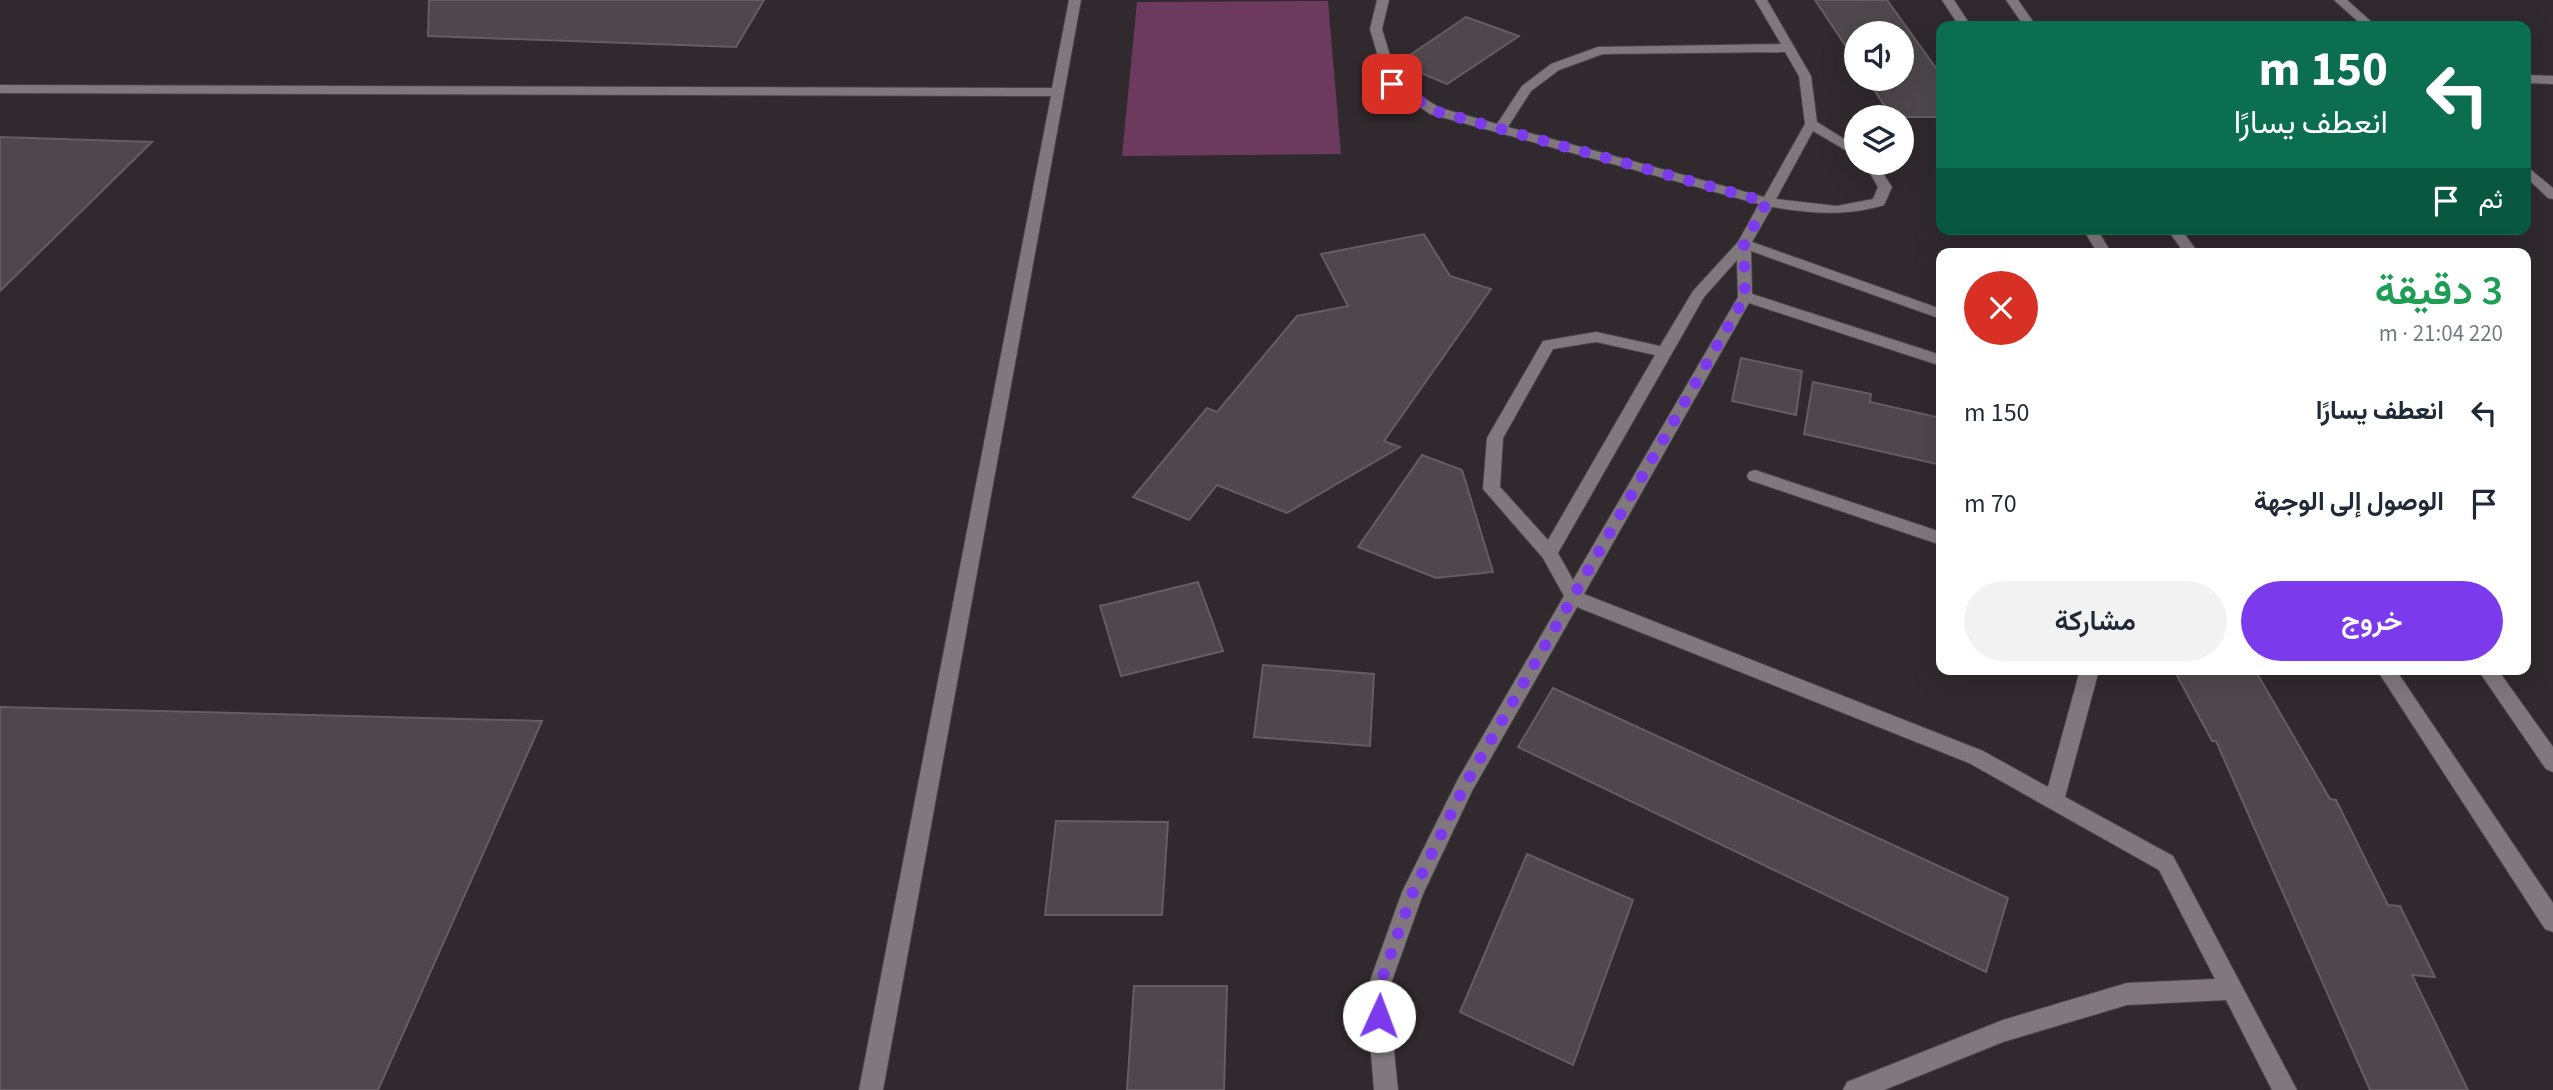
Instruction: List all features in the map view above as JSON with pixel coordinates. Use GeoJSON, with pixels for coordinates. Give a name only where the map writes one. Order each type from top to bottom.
{"type":"FeatureCollection","features":[{"type":"Feature","properties":{"kind":"street"},"geometry":{"type":"LineString","coordinates":[[871,1090],[1075,0]]}},
{"type":"Feature","properties":{"kind":"street"},"geometry":{"type":"LineString","coordinates":[[1383,0],[1376,29],[1392,84],[1435,111],[1767,202],[1813,209],[1856,211],[1879,202],[1885,187],[1878,175]]}},
{"type":"Feature","properties":{"kind":"street"},"geometry":{"type":"LineString","coordinates":[[1549,553],[1699,294],[1744,244],[1811,124],[1805,76],[1761,0]]}},
{"type":"Feature","properties":{"kind":"street"},"geometry":{"type":"LineString","coordinates":[[1948,0],[1962,21]]}},
{"type":"Feature","properties":{"kind":"street"},"geometry":{"type":"LineString","coordinates":[[2012,0],[2027,21]]}},
{"type":"Feature","properties":{"kind":"street"},"geometry":{"type":"LineString","coordinates":[[2340,0],[2364,21]]}},
{"type":"Feature","properties":{"kind":"street"},"geometry":{"type":"LineString","coordinates":[[1500,129],[1526,89],[1555,66],[1602,50],[1788,48]]}},
{"type":"Feature","properties":{"kind":"street"},"geometry":{"type":"LineString","coordinates":[[2531,79],[2553,80]]}},
{"type":"Feature","properties":{"kind":"street"},"geometry":{"type":"LineString","coordinates":[[0,89],[1058,92]]}},
{"type":"Feature","properties":{"kind":"street"},"geometry":{"type":"LineString","coordinates":[[1811,124],[1844,145]]}},
{"type":"Feature","properties":{"kind":"street"},"geometry":{"type":"LineString","coordinates":[[2531,175],[2553,195]]}},
{"type":"Feature","properties":{"kind":"street"},"geometry":{"type":"LineString","coordinates":[[1386,1090],[1377,992],[1413,892],[1465,785],[1745,297],[1744,244]]}},
{"type":"Feature","properties":{"kind":"street"},"geometry":{"type":"LineString","coordinates":[[1744,244],[1936,312]]}},
{"type":"Feature","properties":{"kind":"street"},"geometry":{"type":"LineString","coordinates":[[1745,297],[1936,359]]}},
{"type":"Feature","properties":{"kind":"street"},"geometry":{"type":"LineString","coordinates":[[1665,352],[1596,337],[1548,345],[1495,438],[1491,489],[1549,553],[1574,598],[1976,757],[2166,863],[2285,1090]]}},
{"type":"Feature","properties":{"kind":"street"},"geometry":{"type":"LineString","coordinates":[[1755,476],[1936,537]]}},
{"type":"Feature","properties":{"kind":"street"},"geometry":{"type":"LineString","coordinates":[[2054,801],[2089,675]]}},
{"type":"Feature","properties":{"kind":"street"},"geometry":{"type":"LineString","coordinates":[[2389,675],[2553,922]]}},
{"type":"Feature","properties":{"kind":"street"},"geometry":{"type":"LineString","coordinates":[[2491,675],[2553,763]]}},
{"type":"Feature","properties":{"kind":"street"},"geometry":{"type":"LineString","coordinates":[[1855,1090],[2003,1031],[2127,994],[2232,989]]}},
{"type":"Feature","properties":{"kind":"shaded area"},"geometry":{"type":"Polygon","coordinates":[[[1328,1],[1341,154],[1122,156],[1137,2],[1328,1]]]}},
{"type":"Feature","properties":{"kind":"building"},"geometry":{"type":"Polygon","coordinates":[[[429,0],[764,0],[736,47],[428,36],[429,0]]]}},
{"type":"Feature","properties":{"kind":"building"},"geometry":{"type":"Polygon","coordinates":[[[1815,0],[1887,0],[1902,21],[1844,21],[1844,44],[1815,0]]]}},
{"type":"Feature","properties":{"kind":"building"},"geometry":{"type":"Polygon","coordinates":[[[1466,17],[1519,36],[1447,84],[1398,63],[1466,17]]]}},
{"type":"Feature","properties":{"kind":"building"},"geometry":{"type":"Polygon","coordinates":[[[1914,38],[1936,68],[1936,117],[1914,117],[1914,105],[1884,105],[1875,91],[1914,91],[1914,38]]]}},
{"type":"Feature","properties":{"kind":"building"},"geometry":{"type":"Polygon","coordinates":[[[0,137],[152,142],[0,291],[0,137]]]}},
{"type":"Feature","properties":{"kind":"building"},"geometry":{"type":"Polygon","coordinates":[[[1424,234],[1450,276],[1491,289],[1384,441],[1400,447],[1287,513],[1217,485],[1189,520],[1133,497],[1207,408],[1217,412],[1297,316],[1348,306],[1321,254],[1424,234]]]}},
{"type":"Feature","properties":{"kind":"building"},"geometry":{"type":"Polygon","coordinates":[[[1741,358],[1802,371],[1796,415],[1732,401],[1741,358]]]}},
{"type":"Feature","properties":{"kind":"building"},"geometry":{"type":"Polygon","coordinates":[[[1813,382],[1871,394],[1870,402],[1936,417],[1936,464],[1804,434],[1813,382]]]}},
{"type":"Feature","properties":{"kind":"building"},"geometry":{"type":"Polygon","coordinates":[[[1422,455],[1462,470],[1493,572],[1436,578],[1358,547],[1422,455]]]}},
{"type":"Feature","properties":{"kind":"building"},"geometry":{"type":"Polygon","coordinates":[[[1198,582],[1223,651],[1121,676],[1100,606],[1198,582]]]}},
{"type":"Feature","properties":{"kind":"building"},"geometry":{"type":"Polygon","coordinates":[[[1263,665],[1374,674],[1370,746],[1254,737],[1263,665]]]}},
{"type":"Feature","properties":{"kind":"building"},"geometry":{"type":"Polygon","coordinates":[[[2177,675],[2258,675],[2330,799],[2336,800],[2388,905],[2400,906],[2435,977],[2412,975],[2468,1090],[2370,1090],[2216,741],[2212,741],[2177,675]]]}},
{"type":"Feature","properties":{"kind":"building"},"geometry":{"type":"Polygon","coordinates":[[[1553,688],[2008,898],[1986,972],[1518,747],[1553,688]]]}},
{"type":"Feature","properties":{"kind":"building"},"geometry":{"type":"Polygon","coordinates":[[[0,707],[542,721],[378,1090],[0,1090],[0,707]]]}},
{"type":"Feature","properties":{"kind":"building"},"geometry":{"type":"Polygon","coordinates":[[[1056,821],[1168,822],[1162,915],[1045,915],[1056,821]]]}},
{"type":"Feature","properties":{"kind":"building"},"geometry":{"type":"Polygon","coordinates":[[[1527,854],[1633,900],[1573,1065],[1460,1012],[1527,854]]]}},
{"type":"Feature","properties":{"kind":"building"},"geometry":{"type":"Polygon","coordinates":[[[1134,986],[1227,986],[1224,1090],[1127,1090],[1134,986]]]}},
{"type":"Feature","properties":{"kind":"route"},"geometry":{"type":"LineString","coordinates":[[1379,1016],[1377,992],[1413,892],[1465,785],[1745,297],[1744,244],[1767,202],[1435,111],[1392,84]]}}]}
